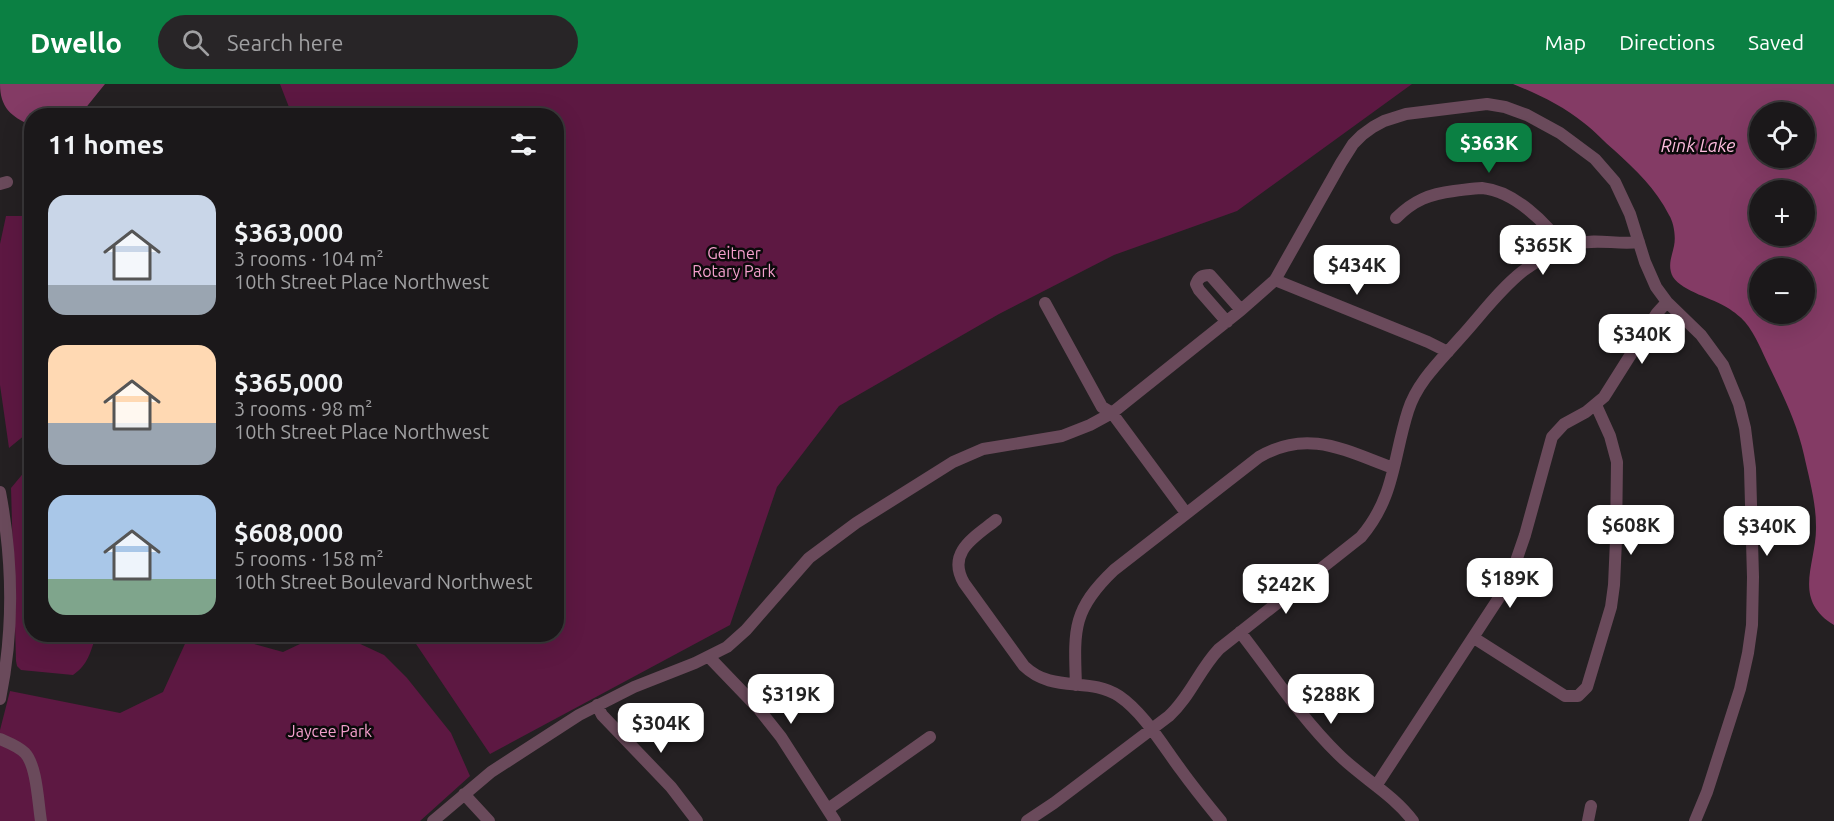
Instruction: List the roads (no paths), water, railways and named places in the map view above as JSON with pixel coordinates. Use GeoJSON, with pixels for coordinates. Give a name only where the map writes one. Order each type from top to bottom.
{"type":"FeatureCollection","features":[{"type":"Feature","properties":{"kind":"street"},"geometry":{"type":"LineString","coordinates":[[433,821],[491,772],[597,705],[727,647],[746,630],[798,569],[816,552],[865,517],[953,462],[983,449],[1062,436],[1112,413],[1227,322],[1275,280],[1341,163],[1353,144],[1362,135],[1384,121],[1406,114],[1487,104],[1505,107],[1545,124],[1595,159],[1615,182],[1623,197],[1651,277],[1659,293],[1712,349],[1731,384],[1745,428],[1750,468],[1753,601],[1748,653],[1740,689],[1707,792],[1695,821]]}},
{"type":"Feature","properties":{"kind":"street"},"geometry":{"type":"LineString","coordinates":[[1396,218],[1403,211],[1437,193],[1483,188],[1504,194],[1540,219],[1552,231],[1563,248]]}},
{"type":"Feature","properties":{"kind":"street"},"geometry":{"type":"LineString","coordinates":[[1027,821],[1179,708],[1209,659],[1219,649],[1361,537],[1384,501],[1411,401],[1422,383],[1509,283],[1525,269],[1563,248],[1588,242],[1626,244],[1639,242]]}},
{"type":"Feature","properties":{"kind":"street"},"geometry":{"type":"LineString","coordinates":[[1227,322],[1199,290],[1196,284],[1198,279],[1204,275],[1210,275],[1241,310]]}},
{"type":"Feature","properties":{"kind":"street"},"geometry":{"type":"LineString","coordinates":[[1275,280],[1448,352]]}},
{"type":"Feature","properties":{"kind":"street"},"geometry":{"type":"LineString","coordinates":[[1376,786],[1504,590],[1525,535],[1552,437],[1564,424],[1596,405],[1604,397],[1652,320],[1667,302]]}},
{"type":"Feature","properties":{"kind":"street"},"geometry":{"type":"LineString","coordinates":[[1045,303],[1102,407],[1112,413],[1186,513]]}},
{"type":"Feature","properties":{"kind":"street"},"geometry":{"type":"LineString","coordinates":[[1474,638],[1565,696],[1578,696],[1587,687],[1611,608],[1618,475],[1610,436],[1596,405]]}},
{"type":"Feature","properties":{"kind":"street"},"geometry":{"type":"LineString","coordinates":[[1076,685],[1076,632],[1080,616],[1090,596],[1114,570],[1259,457],[1284,445],[1302,442],[1320,444],[1393,468]]}},
{"type":"Feature","properties":{"kind":"street"},"geometry":{"type":"LineString","coordinates":[[0,492],[9,555],[11,589],[8,646],[0,699]]}},
{"type":"Feature","properties":{"kind":"street"},"geometry":{"type":"LineString","coordinates":[[996,520],[963,548],[958,563],[961,579],[1026,669],[1046,681],[1099,688],[1118,696],[1151,730],[1221,821]]}},
{"type":"Feature","properties":{"kind":"street"},"geometry":{"type":"LineString","coordinates":[[1240,632],[1327,743],[1349,765],[1400,806],[1413,821]]}},
{"type":"Feature","properties":{"kind":"street"},"geometry":{"type":"LineString","coordinates":[[709,657],[758,708],[781,737],[835,821]]}},
{"type":"Feature","properties":{"kind":"street"},"geometry":{"type":"LineString","coordinates":[[597,705],[602,715],[671,787],[697,821]]}},
{"type":"Feature","properties":{"kind":"street"},"geometry":{"type":"LineString","coordinates":[[828,809],[930,737]]}},
{"type":"Feature","properties":{"kind":"street"},"geometry":{"type":"LineString","coordinates":[[0,740],[20,749],[32,764],[41,821]]}},
{"type":"Feature","properties":{"kind":"street"},"geometry":{"type":"LineString","coordinates":[[464,794],[489,821]]}},
{"type":"Feature","properties":{"kind":"street"},"geometry":{"type":"LineString","coordinates":[[1588,821],[1591,806]]}},
{"type":"Feature","properties":{"kind":"street"},"geometry":{"type":"LineString","coordinates":[[1042,811],[1051,821]]}},
{"type":"Feature","properties":{"kind":"water"},"geometry":{"type":"Polygon","coordinates":[[[0,84],[105,84],[86,108],[24,108],[24,121],[8,110],[0,84]]]}},
{"type":"Feature","properties":{"kind":"water","name":"Rink Lake"},"geometry":{"type":"Polygon","coordinates":[[[1513,84],[1834,84],[1834,625],[1821,615],[1813,604],[1810,592],[1809,580],[1816,517],[1801,443],[1794,420],[1752,332],[1733,311],[1684,287],[1673,277],[1670,265],[1675,238],[1674,230],[1664,206],[1652,188],[1592,129],[1550,101],[1513,84]]]}},
{"type":"Feature","properties":{"kind":"park label","name":"Geitner Rotary Park"},"geometry":{"type":"Point","coordinates":[734,262]}},
{"type":"Feature","properties":{"kind":"park label","name":"Jaycee Park"},"geometry":{"type":"Point","coordinates":[330,731]}}]}
